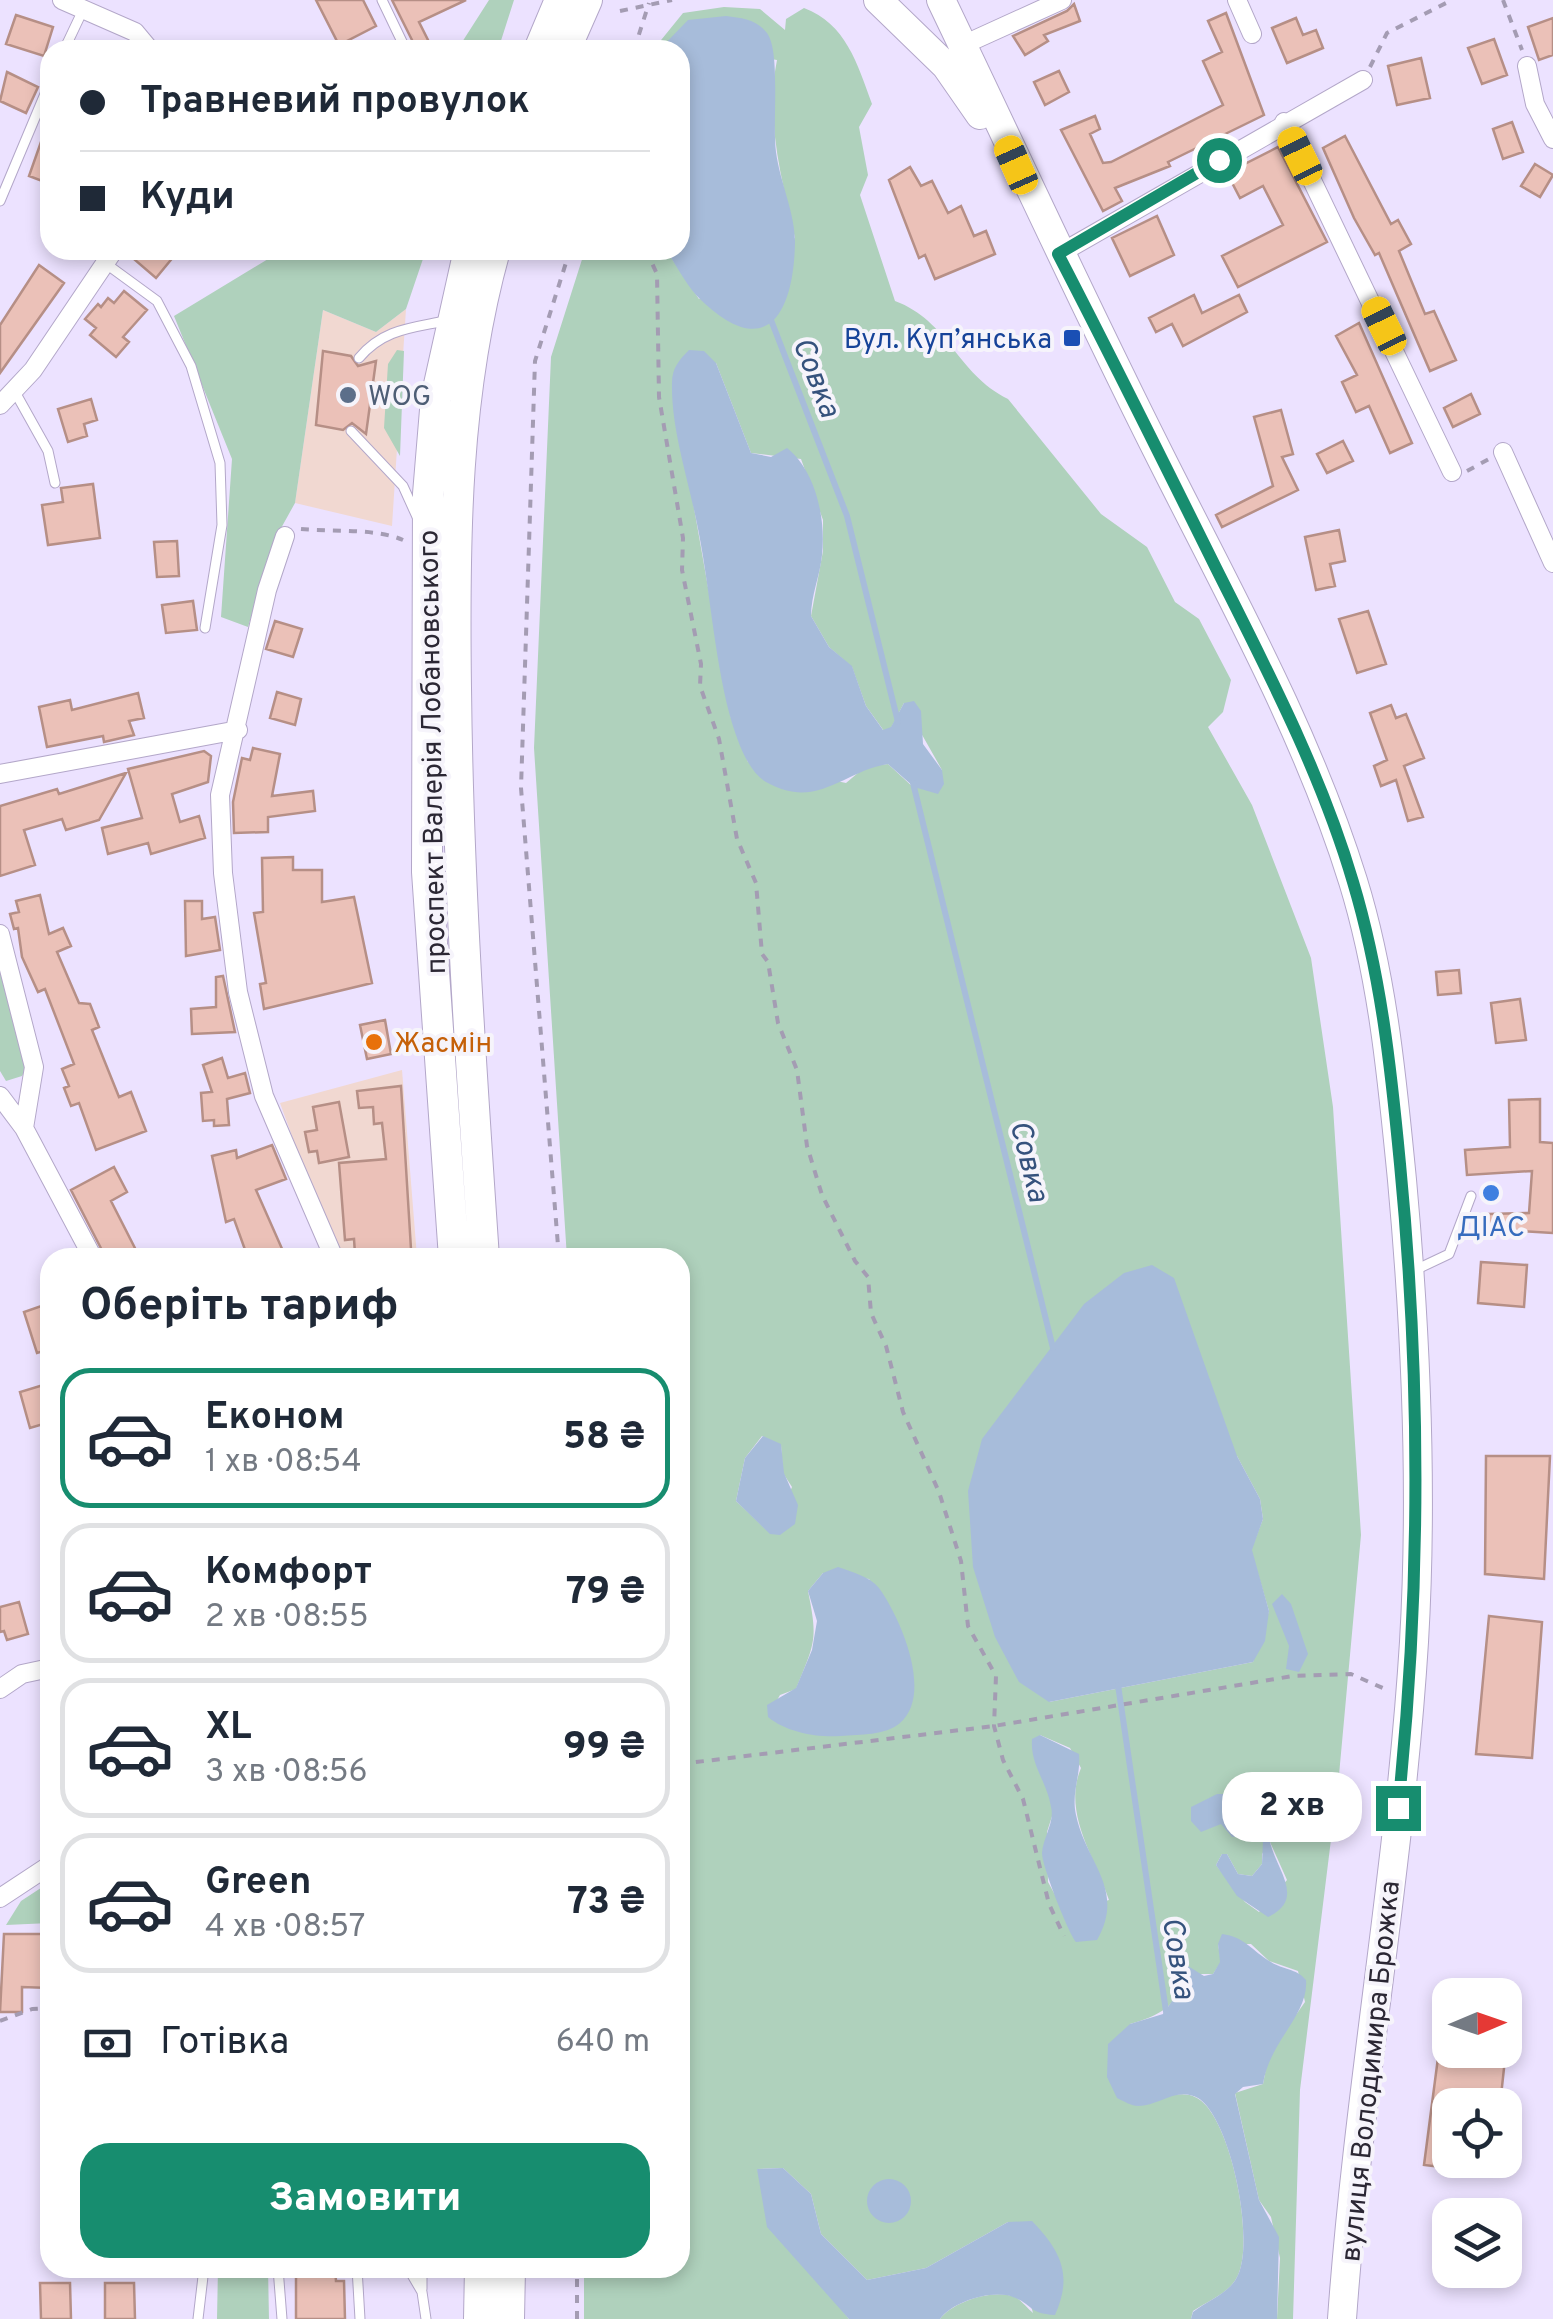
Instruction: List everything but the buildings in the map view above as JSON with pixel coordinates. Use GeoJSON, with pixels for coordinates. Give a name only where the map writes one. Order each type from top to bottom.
{"type":"FeatureCollection","features":[{"type":"Feature","properties":{"kind":"main road"},"geometry":{"type":"LineString","coordinates":[[544,40],[560,0]]}},
{"type":"Feature","properties":{"kind":"main road"},"geometry":{"type":"LineString","coordinates":[[570,40],[588,0]]}},
{"type":"Feature","properties":{"kind":"main road","name":"вулиця Володимира Брожка"},"geometry":{"type":"LineString","coordinates":[[878,0],[946,66],[1016,165]]}},
{"type":"Feature","properties":{"kind":"main road","name":"вулиця Володимира Брожка"},"geometry":{"type":"LineString","coordinates":[[942,0],[1058,254],[1276,689],[1353,880],[1376,969],[1390,1057],[1409,1273],[1416,1417],[1414,1646],[1342,2319]]}},
{"type":"Feature","properties":{"kind":"main road","name":"проспект Валерія Лобановського"},"geometry":{"type":"LineString","coordinates":[[453,1248],[428,872],[415,540],[450,320],[466,260]]}},
{"type":"Feature","properties":{"kind":"main road","name":"проспект Валерія Лобановського"},"geometry":{"type":"LineString","coordinates":[[483,1248],[458,856],[454,558],[460,436],[480,303],[492,260]]}},
{"type":"Feature","properties":{"kind":"main road"},"geometry":{"type":"LineString","coordinates":[[479,2319],[480,2278]]}},
{"type":"Feature","properties":{"kind":"main road"},"geometry":{"type":"LineString","coordinates":[[509,2319],[510,2278]]}},
{"type":"Feature","properties":{"kind":"street"},"geometry":{"type":"LineString","coordinates":[[62,0],[135,32],[142,40]]}},
{"type":"Feature","properties":{"kind":"street"},"geometry":{"type":"LineString","coordinates":[[963,44],[1062,0]]}},
{"type":"Feature","properties":{"kind":"street"},"geometry":{"type":"LineString","coordinates":[[1237,0],[1252,34]]}},
{"type":"Feature","properties":{"kind":"street"},"geometry":{"type":"LineString","coordinates":[[1527,66],[1535,104],[1553,140]]}},
{"type":"Feature","properties":{"kind":"street"},"geometry":{"type":"LineString","coordinates":[[1058,254],[1284,122],[1364,80]]}},
{"type":"Feature","properties":{"kind":"street"},"geometry":{"type":"LineString","coordinates":[[1284,122],[1452,472]]}},
{"type":"Feature","properties":{"kind":"street"},"geometry":{"type":"LineString","coordinates":[[7,399],[107,260]]}},
{"type":"Feature","properties":{"kind":"street"},"geometry":{"type":"LineString","coordinates":[[1502,452],[1553,563]]}},
{"type":"Feature","properties":{"kind":"street"},"geometry":{"type":"LineString","coordinates":[[286,536],[267,590],[238,730],[220,795],[223,872],[238,992],[264,1096],[330,1248]]}},
{"type":"Feature","properties":{"kind":"street"},"geometry":{"type":"LineString","coordinates":[[0,774],[238,730]]}},
{"type":"Feature","properties":{"kind":"street"},"geometry":{"type":"LineString","coordinates":[[2,945],[34,1067],[24,1128]]}},
{"type":"Feature","properties":{"kind":"street"},"geometry":{"type":"LineString","coordinates":[[0,1096],[24,1128],[88,1248]]}},
{"type":"Feature","properties":{"kind":"street"},"geometry":{"type":"LineString","coordinates":[[0,1689],[22,1674],[40,1670]]}},
{"type":"Feature","properties":{"kind":"street"},"geometry":{"type":"LineString","coordinates":[[0,1898],[40,1872]]}},
{"type":"Feature","properties":{"kind":"lane"},"geometry":{"type":"LineString","coordinates":[[382,0],[401,40]]}},
{"type":"Feature","properties":{"kind":"lane"},"geometry":{"type":"LineString","coordinates":[[68,40],[82,10]]}},
{"type":"Feature","properties":{"kind":"lane"},"geometry":{"type":"LineString","coordinates":[[0,200],[40,106]]}},
{"type":"Feature","properties":{"kind":"lane"},"geometry":{"type":"LineString","coordinates":[[114,260],[157,302],[191,366],[220,463],[222,526],[205,628]]}},
{"type":"Feature","properties":{"kind":"lane"},"geometry":{"type":"LineString","coordinates":[[359,358],[390,333],[411,325],[450,320]]}},
{"type":"Feature","properties":{"kind":"lane"},"geometry":{"type":"LineString","coordinates":[[7,399],[48,452],[55,483]]}},
{"type":"Feature","properties":{"kind":"lane"},"geometry":{"type":"LineString","coordinates":[[352,431],[403,486],[415,540]]}},
{"type":"Feature","properties":{"kind":"lane"},"geometry":{"type":"LineString","coordinates":[[1409,1273],[1449,1254],[1471,1196]]}},
{"type":"Feature","properties":{"kind":"lane"},"geometry":{"type":"LineString","coordinates":[[198,2319],[203,2278]]}},
{"type":"Feature","properties":{"kind":"lane"},"geometry":{"type":"LineString","coordinates":[[279,2278],[282,2319]]}},
{"type":"Feature","properties":{"kind":"lane"},"geometry":{"type":"LineString","coordinates":[[358,2278],[360,2319]]}},
{"type":"Feature","properties":{"kind":"lane"},"geometry":{"type":"LineString","coordinates":[[414,2278],[422,2292]]}},
{"type":"Feature","properties":{"kind":"lane"},"geometry":{"type":"LineString","coordinates":[[422,2278],[426,2319]]}},
{"type":"Feature","properties":{"kind":"path"},"geometry":{"type":"LineString","coordinates":[[620,11],[672,0]]}},
{"type":"Feature","properties":{"kind":"path"},"geometry":{"type":"LineString","coordinates":[[1364,80],[1387,34],[1452,0]]}},
{"type":"Feature","properties":{"kind":"path"},"geometry":{"type":"LineString","coordinates":[[1504,0],[1527,66]]}},
{"type":"Feature","properties":{"kind":"path"},"geometry":{"type":"LineString","coordinates":[[637,40],[649,4]]}},
{"type":"Feature","properties":{"kind":"path"},"geometry":{"type":"LineString","coordinates":[[558,1248],[520,788],[535,361],[567,260]]}},
{"type":"Feature","properties":{"kind":"path"},"geometry":{"type":"LineString","coordinates":[[651,260],[657,274],[659,397],[700,686],[719,740],[727,792],[733,799],[736,840],[756,883],[762,954],[768,962],[778,1023],[797,1070],[807,1146],[822,1195],[855,1261],[868,1277],[871,1313],[886,1346],[903,1412],[931,1470],[961,1562],[968,1626],[996,1676],[994,1726],[1010,1778],[1023,1799],[1048,1904],[1064,1936]]}},
{"type":"Feature","properties":{"kind":"path"},"geometry":{"type":"LineString","coordinates":[[1452,472],[1466,471],[1502,452]]}},
{"type":"Feature","properties":{"kind":"path"},"geometry":{"type":"LineString","coordinates":[[286,536],[300,529],[367,535],[384,531],[415,540]]}},
{"type":"Feature","properties":{"kind":"path"},"geometry":{"type":"LineString","coordinates":[[690,1763],[994,1726],[1293,1676],[1350,1674],[1385,1689]]}},
{"type":"Feature","properties":{"kind":"path"},"geometry":{"type":"LineString","coordinates":[[0,2021],[40,2008]]}},
{"type":"Feature","properties":{"kind":"path"},"geometry":{"type":"LineString","coordinates":[[577,2278],[577,2319]]}},
{"type":"Feature","properties":{"kind":"shaded area"},"geometry":{"type":"Polygon","coordinates":[[[406,309],[392,526],[295,503],[323,310],[376,332],[406,309]]]}},
{"type":"Feature","properties":{"kind":"shaded area"},"geometry":{"type":"Polygon","coordinates":[[[402,1070],[416,1248],[333,1248],[280,1103],[402,1070]]]}},
{"type":"Feature","properties":{"kind":"green space"},"geometry":{"type":"Polygon","coordinates":[[[489,0],[514,0],[501,40],[463,40],[489,0]]]}},
{"type":"Feature","properties":{"kind":"green space"},"geometry":{"type":"Polygon","coordinates":[[[724,7],[760,9],[785,30],[786,19],[804,8],[840,35],[872,104],[859,127],[868,175],[860,195],[895,301],[928,321],[976,376],[1008,399],[1101,514],[1147,547],[1175,602],[1199,619],[1231,680],[1223,712],[1208,727],[1252,805],[1311,958],[1333,1107],[1361,1535],[1339,1775],[1300,2090],[1293,2319],[1277,2319],[1280,2258],[1271,2217],[1259,2200],[1235,2093],[1263,2084],[1269,2053],[1305,2002],[1298,1971],[1269,1961],[1251,1944],[1218,1944],[1221,1962],[1213,1974],[1184,1974],[1177,1995],[1166,2008],[1130,2024],[1137,2106],[1175,2095],[1197,2098],[1220,2129],[1237,2183],[1244,2239],[1242,2262],[1232,2284],[1193,2311],[1191,2319],[940,2319],[963,2302],[996,2294],[1015,2297],[1033,2313],[1008,2222],[926,2268],[867,2280],[821,2234],[811,2194],[783,2168],[757,2169],[817,2278],[849,2319],[584,2319],[584,2278],[690,2278],[690,1248],[566,1248],[534,748],[551,357],[582,260],[673,260],[699,299],[795,238],[774,127],[777,60],[690,45],[690,40],[661,40],[683,13],[724,7]],[[716,363],[672,383],[731,718],[748,762],[846,783],[865,767],[888,764],[914,788],[942,770],[904,703],[891,728],[884,731],[866,706],[852,667],[829,647],[811,616],[823,551],[823,520],[801,459],[751,453],[716,363]],[[762,1436],[745,1458],[736,1501],[771,1534],[792,1487],[783,1473],[781,1445],[762,1436]],[[1237,1456],[1049,1702],[1253,1662],[1269,1611],[1251,1550],[1263,1519],[1260,1499],[1237,1456]],[[823,1573],[808,1591],[814,1631],[796,1689],[780,1695],[768,1716],[900,1629],[869,1579],[823,1573]],[[1040,1735],[1053,1813],[1047,1832],[1048,1882],[1065,1913],[1109,1900],[1078,1818],[1076,1785],[1081,1768],[1070,1748],[1040,1735]],[[1270,1842],[1262,1854],[1262,1864],[1252,1876],[1238,1874],[1227,1854],[1222,1854],[1216,1865],[1245,1902],[1259,1912],[1287,1880],[1270,1842]]]}},
{"type":"Feature","properties":{"kind":"green space"},"geometry":{"type":"Polygon","coordinates":[[[266,260],[423,260],[406,309],[376,332],[323,310],[295,503],[275,539],[248,627],[221,617],[232,459],[174,316],[266,260]]]}},
{"type":"Feature","properties":{"kind":"green space"},"geometry":{"type":"Polygon","coordinates":[[[397,350],[404,351],[400,456],[384,428],[388,364],[397,350]]]}},
{"type":"Feature","properties":{"kind":"green space"},"geometry":{"type":"Polygon","coordinates":[[[0,959],[27,1067],[22,1076],[6,1081],[0,1071],[0,959]]]}},
{"type":"Feature","properties":{"kind":"green space"},"geometry":{"type":"Polygon","coordinates":[[[40,1889],[40,1923],[6,1925],[21,1901],[40,1889]]]}},
{"type":"Feature","properties":{"kind":"green space"},"geometry":{"type":"Polygon","coordinates":[[[218,2278],[268,2278],[269,2319],[217,2319],[218,2278]]]}},
{"type":"Feature","properties":{"kind":"water"},"geometry":{"type":"Polygon","coordinates":[[[726,16],[743,19],[758,25],[771,42],[776,152],[795,242],[789,289],[782,308],[773,321],[760,328],[744,328],[724,319],[701,300],[672,260],[690,260],[690,40],[669,40],[688,20],[726,16]]]}},
{"type":"Feature","properties":{"kind":"water"},"geometry":{"type":"Polygon","coordinates":[[[689,350],[704,351],[716,363],[751,453],[771,457],[787,448],[805,469],[817,497],[822,526],[822,555],[811,616],[829,647],[852,666],[866,706],[883,730],[891,727],[904,703],[914,701],[921,711],[923,744],[942,770],[944,784],[938,794],[914,787],[888,764],[815,791],[784,790],[759,777],[748,762],[735,734],[724,692],[701,544],[674,417],[673,373],[689,350]]]}},
{"type":"Feature","properties":{"kind":"water"},"geometry":{"type":"Polygon","coordinates":[[[1152,1265],[1174,1278],[1237,1456],[1260,1499],[1263,1519],[1252,1550],[1269,1611],[1265,1641],[1253,1662],[1049,1702],[1019,1682],[995,1637],[973,1567],[968,1491],[982,1439],[1084,1304],[1124,1273],[1152,1265]]]}},
{"type":"Feature","properties":{"kind":"water"},"geometry":{"type":"Polygon","coordinates":[[[763,1436],[781,1444],[784,1473],[798,1505],[795,1524],[780,1535],[770,1534],[736,1501],[745,1458],[763,1436]]]}},
{"type":"Feature","properties":{"kind":"water"},"geometry":{"type":"Polygon","coordinates":[[[838,1567],[865,1577],[879,1588],[896,1617],[910,1655],[914,1694],[910,1710],[900,1723],[880,1732],[812,1735],[784,1727],[768,1717],[767,1705],[796,1688],[812,1650],[817,1621],[808,1591],[823,1573],[838,1567]]]}},
{"type":"Feature","properties":{"kind":"water"},"geometry":{"type":"Polygon","coordinates":[[[1282,1594],[1291,1604],[1308,1654],[1299,1672],[1286,1669],[1289,1646],[1272,1604],[1282,1594]]]}},
{"type":"Feature","properties":{"kind":"water"},"geometry":{"type":"Polygon","coordinates":[[[1040,1735],[1079,1754],[1076,1815],[1106,1891],[1105,1922],[1097,1940],[1076,1942],[1043,1860],[1052,1813],[1032,1749],[1032,1739],[1040,1735]]]}},
{"type":"Feature","properties":{"kind":"water"},"geometry":{"type":"Polygon","coordinates":[[[1223,1794],[1238,1808],[1245,1828],[1242,1836],[1232,1837],[1221,1824],[1201,1832],[1191,1821],[1191,1807],[1223,1794]]]}},
{"type":"Feature","properties":{"kind":"water"},"geometry":{"type":"Polygon","coordinates":[[[1263,1840],[1270,1842],[1287,1893],[1279,1910],[1268,1917],[1237,1896],[1216,1865],[1222,1854],[1227,1854],[1238,1874],[1252,1876],[1262,1864],[1263,1840]]]}},
{"type":"Feature","properties":{"kind":"water"},"geometry":{"type":"Polygon","coordinates":[[[1222,1934],[1243,1941],[1271,1962],[1306,1980],[1301,2005],[1273,2055],[1263,2084],[1243,2087],[1235,2094],[1259,2200],[1279,2237],[1277,2319],[1191,2319],[1193,2312],[1232,2284],[1242,2263],[1242,2213],[1230,2155],[1210,2110],[1198,2098],[1175,2095],[1136,2106],[1117,2098],[1107,2077],[1108,2044],[1130,2024],[1163,2014],[1182,1987],[1188,1966],[1204,1976],[1213,1974],[1220,1962],[1218,1944],[1222,1934]]]}},
{"type":"Feature","properties":{"kind":"water"},"geometry":{"type":"Polygon","coordinates":[[[783,2168],[811,2194],[821,2234],[867,2280],[926,2268],[1008,2222],[1032,2221],[1061,2264],[1063,2288],[1055,2315],[1039,2312],[1013,2297],[994,2295],[963,2302],[940,2319],[849,2319],[767,2227],[757,2169],[783,2168]]]}},
{"type":"Feature","properties":{"kind":"water"},"geometry":{"type":"Polygon","coordinates":[[[889,2179],[905,2185],[911,2201],[905,2217],[889,2223],[873,2217],[867,2201],[873,2185],[889,2179]]]}},
{"type":"Feature","properties":{"kind":"waterway","name":"Совка"},"geometry":{"type":"LineString","coordinates":[[771,320],[847,516],[898,722]]}},
{"type":"Feature","properties":{"kind":"waterway","name":"Совка"},"geometry":{"type":"LineString","coordinates":[[913,783],[1053,1348]]}},
{"type":"Feature","properties":{"kind":"waterway","name":"Совка"},"geometry":{"type":"LineString","coordinates":[[1118,1685],[1167,2018]]}},
{"type":"Feature","properties":{"kind":"place","name":"Вул. Куп’янська"},"geometry":{"type":"Point","coordinates":[1072,338]}},
{"type":"Feature","properties":{"kind":"place","name":"WOG"},"geometry":{"type":"Point","coordinates":[348,395]}},
{"type":"Feature","properties":{"kind":"place","name":"Жасмін"},"geometry":{"type":"Point","coordinates":[374,1042]}},
{"type":"Feature","properties":{"kind":"place","name":"ДІАС"},"geometry":{"type":"Point","coordinates":[1491,1193]}},
{"type":"Feature","properties":{"kind":"route"},"geometry":{"type":"LineString","coordinates":[[1219,160],[1058,254],[1276,689],[1353,880],[1376,969],[1390,1057],[1407,1234],[1416,1417],[1418,1564],[1398,1808]]}}]}
